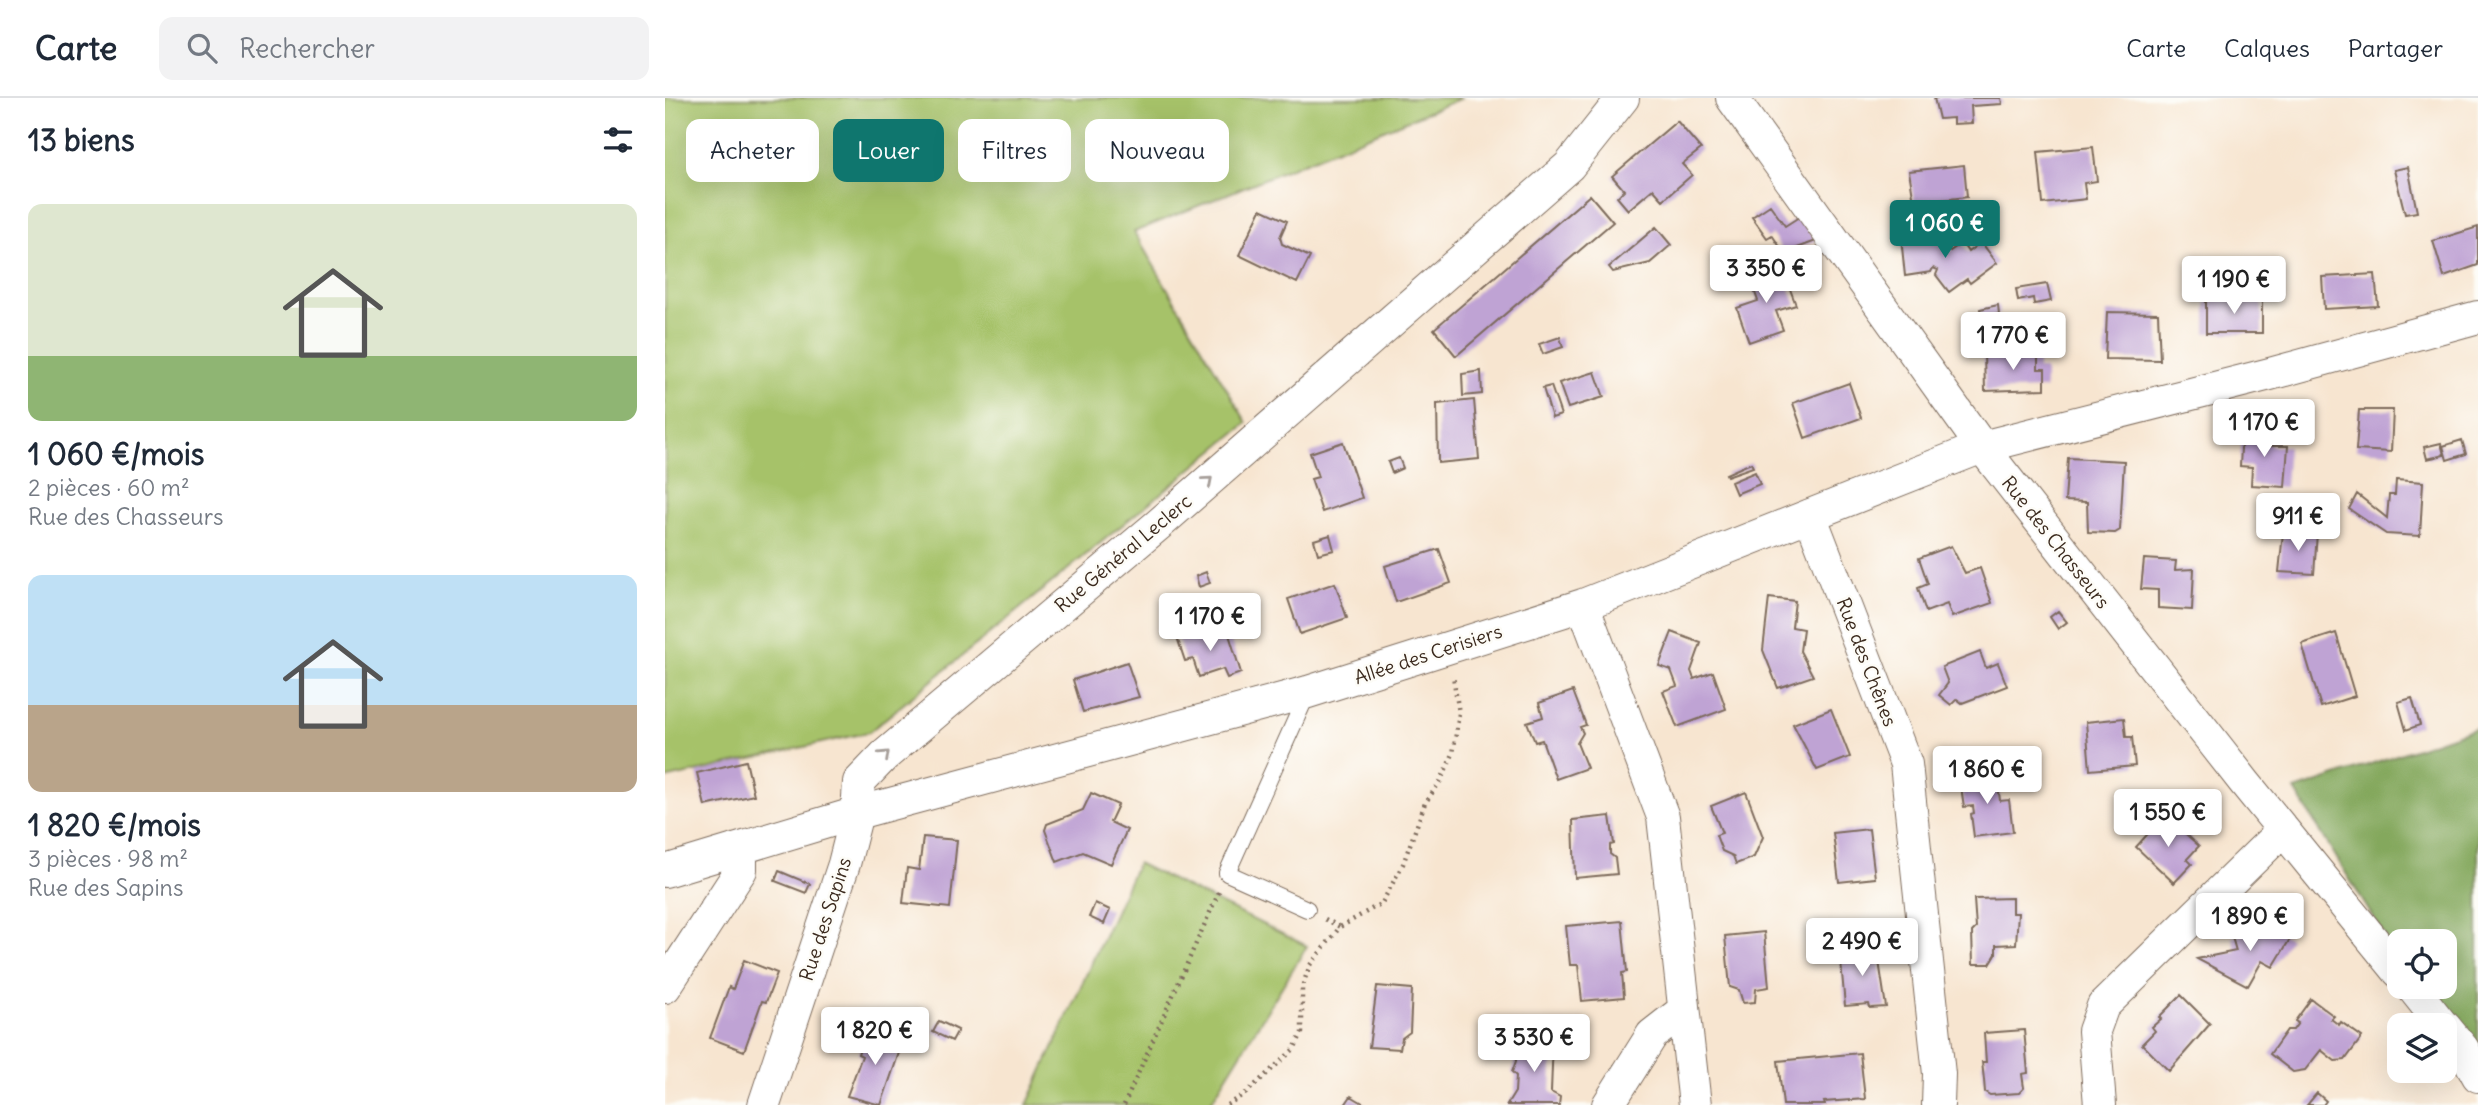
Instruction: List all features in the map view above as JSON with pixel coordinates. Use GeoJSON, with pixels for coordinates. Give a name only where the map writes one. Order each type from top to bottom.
{"type":"FeatureCollection","features":[{"type":"Feature","properties":{"kind":"street","name":"Rue des Chasseurs"},"geometry":{"type":"LineString","coordinates":[[1732,98],[1982,447],[2283,830],[2387,957]]}},
{"type":"Feature","properties":{"kind":"street","name":"Rue Général Leclerc"},"geometry":{"type":"LineString","coordinates":[[857,813],[859,782],[884,756],[1158,525],[1569,166],[1616,101]]}},
{"type":"Feature","properties":{"kind":"street","name":"Allée des Cerisiers"},"geometry":{"type":"LineString","coordinates":[[857,813],[1308,692],[1583,605],[1982,447],[2270,374],[2478,317]]}},
{"type":"Feature","properties":{"kind":"street","name":"Rue des Chênes"},"geometry":{"type":"LineString","coordinates":[[1810,515],[1906,764],[1939,1074],[1938,1105]]}},
{"type":"Feature","properties":{"kind":"street"},"geometry":{"type":"LineString","coordinates":[[1583,605],[1663,817],[1695,1105]]}},
{"type":"Feature","properties":{"kind":"street"},"geometry":{"type":"LineString","coordinates":[[665,871],[857,813]]}},
{"type":"Feature","properties":{"kind":"street","name":"Rue des Sapins"},"geometry":{"type":"LineString","coordinates":[[764,1105],[844,864],[857,813]]}},
{"type":"Feature","properties":{"kind":"street"},"geometry":{"type":"LineString","coordinates":[[2100,1105],[2094,1031],[2103,1006],[2283,830]]}},
{"type":"Feature","properties":{"kind":"street"},"geometry":{"type":"LineString","coordinates":[[665,987],[741,870],[741,848]]}},
{"type":"Feature","properties":{"kind":"street"},"geometry":{"type":"LineString","coordinates":[[2422,999],[2433,1013]]}},
{"type":"Feature","properties":{"kind":"street"},"geometry":{"type":"LineString","coordinates":[[1608,1105],[1652,1035],[1684,1010]]}},
{"type":"Feature","properties":{"kind":"street"},"geometry":{"type":"LineString","coordinates":[[2457,1042],[2478,1076]]}},
{"type":"Feature","properties":{"kind":"lane"},"geometry":{"type":"LineString","coordinates":[[1307,909],[1227,873],[1308,692]]}},
{"type":"Feature","properties":{"kind":"path"},"geometry":{"type":"LineString","coordinates":[[1227,1105],[1246,1093],[1294,1049],[1302,1033],[1302,987],[1310,965],[1340,927],[1382,903],[1403,864],[1425,803],[1440,782],[1453,754],[1459,713],[1448,648]]}},
{"type":"Feature","properties":{"kind":"path"},"geometry":{"type":"LineString","coordinates":[[1124,1105],[1227,873]]}},
{"type":"Feature","properties":{"kind":"green space"},"geometry":{"type":"Polygon","coordinates":[[[665,98],[1462,98],[1134,232],[1247,423],[869,732],[665,779],[665,98]]]}},
{"type":"Feature","properties":{"kind":"green space"},"geometry":{"type":"Polygon","coordinates":[[[2478,727],[2478,1087],[2457,1053],[2457,1013],[2432,1013],[2423,999],[2457,999],[2457,929],[2387,929],[2387,940],[2295,790],[2478,727]]]}},
{"type":"Feature","properties":{"kind":"green space"},"geometry":{"type":"Polygon","coordinates":[[[1137,863],[1307,946],[1209,1105],[1027,1105],[1137,863]]]}},
{"type":"Feature","properties":{"kind":"building"},"geometry":{"type":"Polygon","coordinates":[[[1934,98],[2001,98],[2002,104],[1971,106],[1972,123],[1953,124],[1953,118],[1939,119],[1934,98]]]}},
{"type":"Feature","properties":{"kind":"building"},"geometry":{"type":"Polygon","coordinates":[[[1677,121],[1701,149],[1682,164],[1692,175],[1663,200],[1653,189],[1628,210],[1617,197],[1624,190],[1612,176],[1677,121]]]}},
{"type":"Feature","properties":{"kind":"building"},"geometry":{"type":"Polygon","coordinates":[[[2093,147],[2097,181],[2084,183],[2086,199],[2043,204],[2038,152],[2093,147]]]}},
{"type":"Feature","properties":{"kind":"building"},"geometry":{"type":"Polygon","coordinates":[[[1964,165],[1967,197],[1941,200],[1942,212],[1916,214],[1909,171],[1964,165]]]}},
{"type":"Feature","properties":{"kind":"building"},"geometry":{"type":"Polygon","coordinates":[[[2408,167],[2417,212],[2405,214],[2394,170],[2408,167]]]}},
{"type":"Feature","properties":{"kind":"building"},"geometry":{"type":"Polygon","coordinates":[[[1590,195],[1613,222],[1456,356],[1434,329],[1590,195]]]}},
{"type":"Feature","properties":{"kind":"building"},"geometry":{"type":"Polygon","coordinates":[[[1770,205],[1785,226],[1799,217],[1816,241],[1784,253],[1772,235],[1767,238],[1752,217],[1770,205]]]}},
{"type":"Feature","properties":{"kind":"building"},"geometry":{"type":"Polygon","coordinates":[[[1261,209],[1287,221],[1280,237],[1282,244],[1310,257],[1297,283],[1239,255],[1261,209]]]}},
{"type":"Feature","properties":{"kind":"building"},"geometry":{"type":"Polygon","coordinates":[[[1656,227],[1671,245],[1650,263],[1613,272],[1609,267],[1656,227]]]}},
{"type":"Feature","properties":{"kind":"building"},"geometry":{"type":"Polygon","coordinates":[[[2478,227],[2478,265],[2444,277],[2433,241],[2478,227]]]}},
{"type":"Feature","properties":{"kind":"building"},"geometry":{"type":"Polygon","coordinates":[[[1942,232],[1944,248],[1950,251],[1962,243],[1968,252],[1981,242],[1997,263],[1970,283],[1967,279],[1949,292],[1936,275],[1938,270],[1933,268],[1931,272],[1905,276],[1901,237],[1942,232]]]}},
{"type":"Feature","properties":{"kind":"building"},"geometry":{"type":"Polygon","coordinates":[[[1782,268],[1796,305],[1776,311],[1783,330],[1749,342],[1737,308],[1758,301],[1750,279],[1782,268]]]}},
{"type":"Feature","properties":{"kind":"building"},"geometry":{"type":"Polygon","coordinates":[[[2375,274],[2378,306],[2324,309],[2322,277],[2375,274]]]}},
{"type":"Feature","properties":{"kind":"building"},"geometry":{"type":"Polygon","coordinates":[[[2047,284],[2051,301],[2034,304],[2033,298],[2018,301],[2016,289],[2047,284]]]}},
{"type":"Feature","properties":{"kind":"building"},"geometry":{"type":"Polygon","coordinates":[[[2206,299],[2262,299],[2262,333],[2206,333],[2206,299]]]}},
{"type":"Feature","properties":{"kind":"building"},"geometry":{"type":"Polygon","coordinates":[[[1998,305],[1999,314],[1981,317],[1980,309],[1998,305]]]}},
{"type":"Feature","properties":{"kind":"building"},"geometry":{"type":"Polygon","coordinates":[[[2107,312],[2158,313],[2160,360],[2105,359],[2107,312]]]}},
{"type":"Feature","properties":{"kind":"building"},"geometry":{"type":"Polygon","coordinates":[[[1560,337],[1563,347],[1543,354],[1539,344],[1560,337]]]}},
{"type":"Feature","properties":{"kind":"building"},"geometry":{"type":"Polygon","coordinates":[[[2038,351],[2038,369],[2045,369],[2045,389],[1985,391],[1984,353],[2038,351]]]}},
{"type":"Feature","properties":{"kind":"building"},"geometry":{"type":"Polygon","coordinates":[[[1481,371],[1482,394],[1463,396],[1462,374],[1481,371]]]}},
{"type":"Feature","properties":{"kind":"building"},"geometry":{"type":"Polygon","coordinates":[[[1595,372],[1604,397],[1568,408],[1559,383],[1595,372]]]}},
{"type":"Feature","properties":{"kind":"building"},"geometry":{"type":"Polygon","coordinates":[[[1849,383],[1861,418],[1805,438],[1793,403],[1849,383]]]}},
{"type":"Feature","properties":{"kind":"building"},"geometry":{"type":"Polygon","coordinates":[[[1551,386],[1561,415],[1552,418],[1543,388],[1551,386]]]}},
{"type":"Feature","properties":{"kind":"building"},"geometry":{"type":"Polygon","coordinates":[[[1474,400],[1479,459],[1438,463],[1437,404],[1474,400]]]}},
{"type":"Feature","properties":{"kind":"building"},"geometry":{"type":"Polygon","coordinates":[[[2359,410],[2393,410],[2391,452],[2356,450],[2359,410]]]}},
{"type":"Feature","properties":{"kind":"building"},"geometry":{"type":"Polygon","coordinates":[[[2242,431],[2271,433],[2270,446],[2288,446],[2285,487],[2251,485],[2252,467],[2240,466],[2242,431]]]}},
{"type":"Feature","properties":{"kind":"building"},"geometry":{"type":"Polygon","coordinates":[[[2462,440],[2466,454],[2447,460],[2443,446],[2462,440]]]}},
{"type":"Feature","properties":{"kind":"building"},"geometry":{"type":"Polygon","coordinates":[[[1343,442],[1362,498],[1322,512],[1311,479],[1318,477],[1310,453],[1343,442]]]}},
{"type":"Feature","properties":{"kind":"building"},"geometry":{"type":"Polygon","coordinates":[[[2441,443],[2444,455],[2427,459],[2424,447],[2441,443]]]}},
{"type":"Feature","properties":{"kind":"building"},"geometry":{"type":"Polygon","coordinates":[[[1399,458],[1403,468],[1392,473],[1388,462],[1399,458]]]}},
{"type":"Feature","properties":{"kind":"building"},"geometry":{"type":"Polygon","coordinates":[[[2068,458],[2124,461],[2120,530],[2115,533],[2088,532],[2087,502],[2065,501],[2068,458]]]}},
{"type":"Feature","properties":{"kind":"building"},"geometry":{"type":"Polygon","coordinates":[[[1751,463],[1753,467],[1727,476],[1726,474],[1751,463]]]}},
{"type":"Feature","properties":{"kind":"building"},"geometry":{"type":"Polygon","coordinates":[[[1755,472],[1760,484],[1736,494],[1731,482],[1755,472]]]}},
{"type":"Feature","properties":{"kind":"building"},"geometry":{"type":"Polygon","coordinates":[[[2396,480],[2423,482],[2420,536],[2386,534],[2349,509],[2357,494],[2387,518],[2389,495],[2395,495],[2396,480]]]}},
{"type":"Feature","properties":{"kind":"building"},"geometry":{"type":"Polygon","coordinates":[[[2283,533],[2317,533],[2314,574],[2279,572],[2283,533]]]}},
{"type":"Feature","properties":{"kind":"building"},"geometry":{"type":"Polygon","coordinates":[[[1330,535],[1334,550],[1318,554],[1314,540],[1330,535]]]}},
{"type":"Feature","properties":{"kind":"building"},"geometry":{"type":"Polygon","coordinates":[[[1951,546],[1965,573],[1980,568],[1992,603],[1952,617],[1947,604],[1926,612],[1918,588],[1928,584],[1919,558],[1951,546]]]}},
{"type":"Feature","properties":{"kind":"building"},"geometry":{"type":"Polygon","coordinates":[[[1439,549],[1451,583],[1396,602],[1385,566],[1439,549]]]}},
{"type":"Feature","properties":{"kind":"building"},"geometry":{"type":"Polygon","coordinates":[[[2144,559],[2176,561],[2175,570],[2194,569],[2192,610],[2158,608],[2158,590],[2141,589],[2144,559]]]}},
{"type":"Feature","properties":{"kind":"building"},"geometry":{"type":"Polygon","coordinates":[[[1206,572],[1210,583],[1199,587],[1196,576],[1206,572]]]}},
{"type":"Feature","properties":{"kind":"building"},"geometry":{"type":"Polygon","coordinates":[[[1335,583],[1347,618],[1300,634],[1288,599],[1335,583]]]}},
{"type":"Feature","properties":{"kind":"building"},"geometry":{"type":"Polygon","coordinates":[[[1769,598],[1795,601],[1792,627],[1803,629],[1800,651],[1813,676],[1778,688],[1763,650],[1769,598]]]}},
{"type":"Feature","properties":{"kind":"building"},"geometry":{"type":"Polygon","coordinates":[[[2058,611],[2067,622],[2058,629],[2050,617],[2058,611]]]}},
{"type":"Feature","properties":{"kind":"building"},"geometry":{"type":"Polygon","coordinates":[[[1227,628],[1241,673],[1227,678],[1223,669],[1199,677],[1193,659],[1185,661],[1177,637],[1194,631],[1197,638],[1227,628]]]}},
{"type":"Feature","properties":{"kind":"building"},"geometry":{"type":"Polygon","coordinates":[[[1672,632],[1701,643],[1691,671],[1694,679],[1713,672],[1726,709],[1677,727],[1663,691],[1677,686],[1671,670],[1659,666],[1672,632]]]}},
{"type":"Feature","properties":{"kind":"building"},"geometry":{"type":"Polygon","coordinates":[[[2336,633],[2355,696],[2321,707],[2302,644],[2336,633]]]}},
{"type":"Feature","properties":{"kind":"building"},"geometry":{"type":"Polygon","coordinates":[[[1980,652],[1986,668],[1998,663],[2007,686],[1962,703],[1957,699],[1951,705],[1939,695],[1948,683],[1942,667],[1980,652]]]}},
{"type":"Feature","properties":{"kind":"building"},"geometry":{"type":"Polygon","coordinates":[[[1127,662],[1139,697],[1083,712],[1073,680],[1127,662]]]}},
{"type":"Feature","properties":{"kind":"building"},"geometry":{"type":"Polygon","coordinates":[[[1573,691],[1586,725],[1580,727],[1583,733],[1577,743],[1587,768],[1556,779],[1542,740],[1535,742],[1527,722],[1543,717],[1539,703],[1573,691]]]}},
{"type":"Feature","properties":{"kind":"building"},"geometry":{"type":"Polygon","coordinates":[[[2412,698],[2420,725],[2406,730],[2398,702],[2412,698]]]}},
{"type":"Feature","properties":{"kind":"building"},"geometry":{"type":"Polygon","coordinates":[[[1831,709],[1850,757],[1817,770],[1793,724],[1831,709]]]}},
{"type":"Feature","properties":{"kind":"building"},"geometry":{"type":"Polygon","coordinates":[[[2124,718],[2126,737],[2132,737],[2135,766],[2090,770],[2086,722],[2124,718]]]}},
{"type":"Feature","properties":{"kind":"building"},"geometry":{"type":"Polygon","coordinates":[[[746,761],[754,795],[705,806],[697,773],[746,761]]]}},
{"type":"Feature","properties":{"kind":"building"},"geometry":{"type":"Polygon","coordinates":[[[1997,775],[2000,801],[2009,800],[2013,832],[1974,837],[1971,814],[1974,813],[1973,806],[1964,807],[1960,780],[1997,775]]]}},
{"type":"Feature","properties":{"kind":"building"},"geometry":{"type":"Polygon","coordinates":[[[1746,792],[1763,837],[1754,857],[1736,864],[1733,856],[1722,851],[1716,835],[1722,833],[1711,806],[1746,792]]]}},
{"type":"Feature","properties":{"kind":"building"},"geometry":{"type":"Polygon","coordinates":[[[1091,793],[1118,805],[1110,822],[1127,830],[1111,864],[1083,852],[1057,862],[1045,830],[1047,824],[1083,810],[1091,793]]]}},
{"type":"Feature","properties":{"kind":"building"},"geometry":{"type":"Polygon","coordinates":[[[2165,815],[2199,846],[2187,859],[2192,864],[2174,883],[2136,847],[2165,815]]]}},
{"type":"Feature","properties":{"kind":"building"},"geometry":{"type":"Polygon","coordinates":[[[1610,816],[1614,844],[1610,845],[1610,854],[1615,858],[1617,874],[1575,878],[1573,820],[1610,816]]]}},
{"type":"Feature","properties":{"kind":"building"},"geometry":{"type":"Polygon","coordinates":[[[1869,829],[1875,878],[1839,882],[1833,833],[1869,829]]]}},
{"type":"Feature","properties":{"kind":"building"},"geometry":{"type":"Polygon","coordinates":[[[923,837],[957,840],[950,908],[903,903],[907,868],[919,870],[923,837]]]}},
{"type":"Feature","properties":{"kind":"building"},"geometry":{"type":"Polygon","coordinates":[[[779,871],[810,884],[806,893],[775,881],[779,871]]]}},
{"type":"Feature","properties":{"kind":"building"},"geometry":{"type":"Polygon","coordinates":[[[2012,898],[2012,913],[2018,913],[2016,944],[1996,945],[1996,954],[1990,964],[1973,964],[1972,932],[1976,928],[1974,899],[2012,898]]]}},
{"type":"Feature","properties":{"kind":"building"},"geometry":{"type":"Polygon","coordinates":[[[1095,903],[1110,910],[1104,924],[1089,917],[1095,903]]]}},
{"type":"Feature","properties":{"kind":"building"},"geometry":{"type":"Polygon","coordinates":[[[2255,919],[2290,939],[2273,967],[2262,961],[2248,986],[2197,959],[2236,951],[2232,937],[2246,934],[2255,919]]]}},
{"type":"Feature","properties":{"kind":"building"},"geometry":{"type":"Polygon","coordinates":[[[1622,921],[1627,972],[1622,973],[1624,997],[1582,1001],[1578,965],[1570,965],[1566,926],[1622,921]]]}},
{"type":"Feature","properties":{"kind":"building"},"geometry":{"type":"Polygon","coordinates":[[[1764,932],[1769,987],[1756,989],[1755,1002],[1743,1003],[1739,990],[1730,987],[1725,936],[1764,932]]]}},
{"type":"Feature","properties":{"kind":"building"},"geometry":{"type":"Polygon","coordinates":[[[1877,948],[1886,1007],[1870,1008],[1869,1004],[1845,1006],[1840,951],[1877,948]]]}},
{"type":"Feature","properties":{"kind":"building"},"geometry":{"type":"Polygon","coordinates":[[[744,960],[777,973],[766,1002],[762,1001],[744,1051],[710,1038],[729,987],[733,989],[744,960]]]}},
{"type":"Feature","properties":{"kind":"building"},"geometry":{"type":"Polygon","coordinates":[[[1377,986],[1412,989],[1410,1032],[1402,1038],[1400,1049],[1369,1047],[1377,986]]]}},
{"type":"Feature","properties":{"kind":"building"},"geometry":{"type":"Polygon","coordinates":[[[2181,995],[2210,1024],[2169,1071],[2142,1044],[2155,1031],[2152,1027],[2161,1019],[2159,1017],[2181,995]]]}},
{"type":"Feature","properties":{"kind":"building"},"geometry":{"type":"Polygon","coordinates":[[[2311,999],[2334,1016],[2331,1019],[2339,1025],[2341,1022],[2362,1037],[2345,1060],[2335,1061],[2321,1050],[2305,1070],[2293,1072],[2270,1054],[2287,1030],[2293,1030],[2298,1023],[2295,1021],[2311,999]]]}},
{"type":"Feature","properties":{"kind":"building"},"geometry":{"type":"Polygon","coordinates":[[[939,1021],[958,1030],[952,1041],[933,1032],[939,1021]]]}},
{"type":"Feature","properties":{"kind":"building"},"geometry":{"type":"Polygon","coordinates":[[[867,1028],[903,1041],[881,1105],[847,1096],[862,1056],[858,1054],[867,1028]]]}},
{"type":"Feature","properties":{"kind":"building"},"geometry":{"type":"Polygon","coordinates":[[[2024,1030],[2028,1073],[2022,1074],[2024,1088],[2019,1093],[1990,1095],[1985,1092],[1982,1062],[1986,1062],[1984,1033],[2024,1030]]]}},
{"type":"Feature","properties":{"kind":"building"},"geometry":{"type":"Polygon","coordinates":[[[1517,1039],[1553,1040],[1551,1092],[1560,1097],[1559,1105],[1507,1105],[1515,1092],[1516,1076],[1512,1072],[1516,1061],[1517,1039]]]}},
{"type":"Feature","properties":{"kind":"building"},"geometry":{"type":"Polygon","coordinates":[[[1860,1053],[1865,1099],[1824,1102],[1825,1105],[1783,1105],[1778,1061],[1860,1053]]]}},
{"type":"Feature","properties":{"kind":"building"},"geometry":{"type":"Polygon","coordinates":[[[2317,1093],[2326,1101],[2323,1105],[2307,1105],[2317,1093]]]}},
{"type":"Feature","properties":{"kind":"building"},"geometry":{"type":"Polygon","coordinates":[[[1351,1096],[1366,1105],[1345,1105],[1351,1096]]]}}]}
